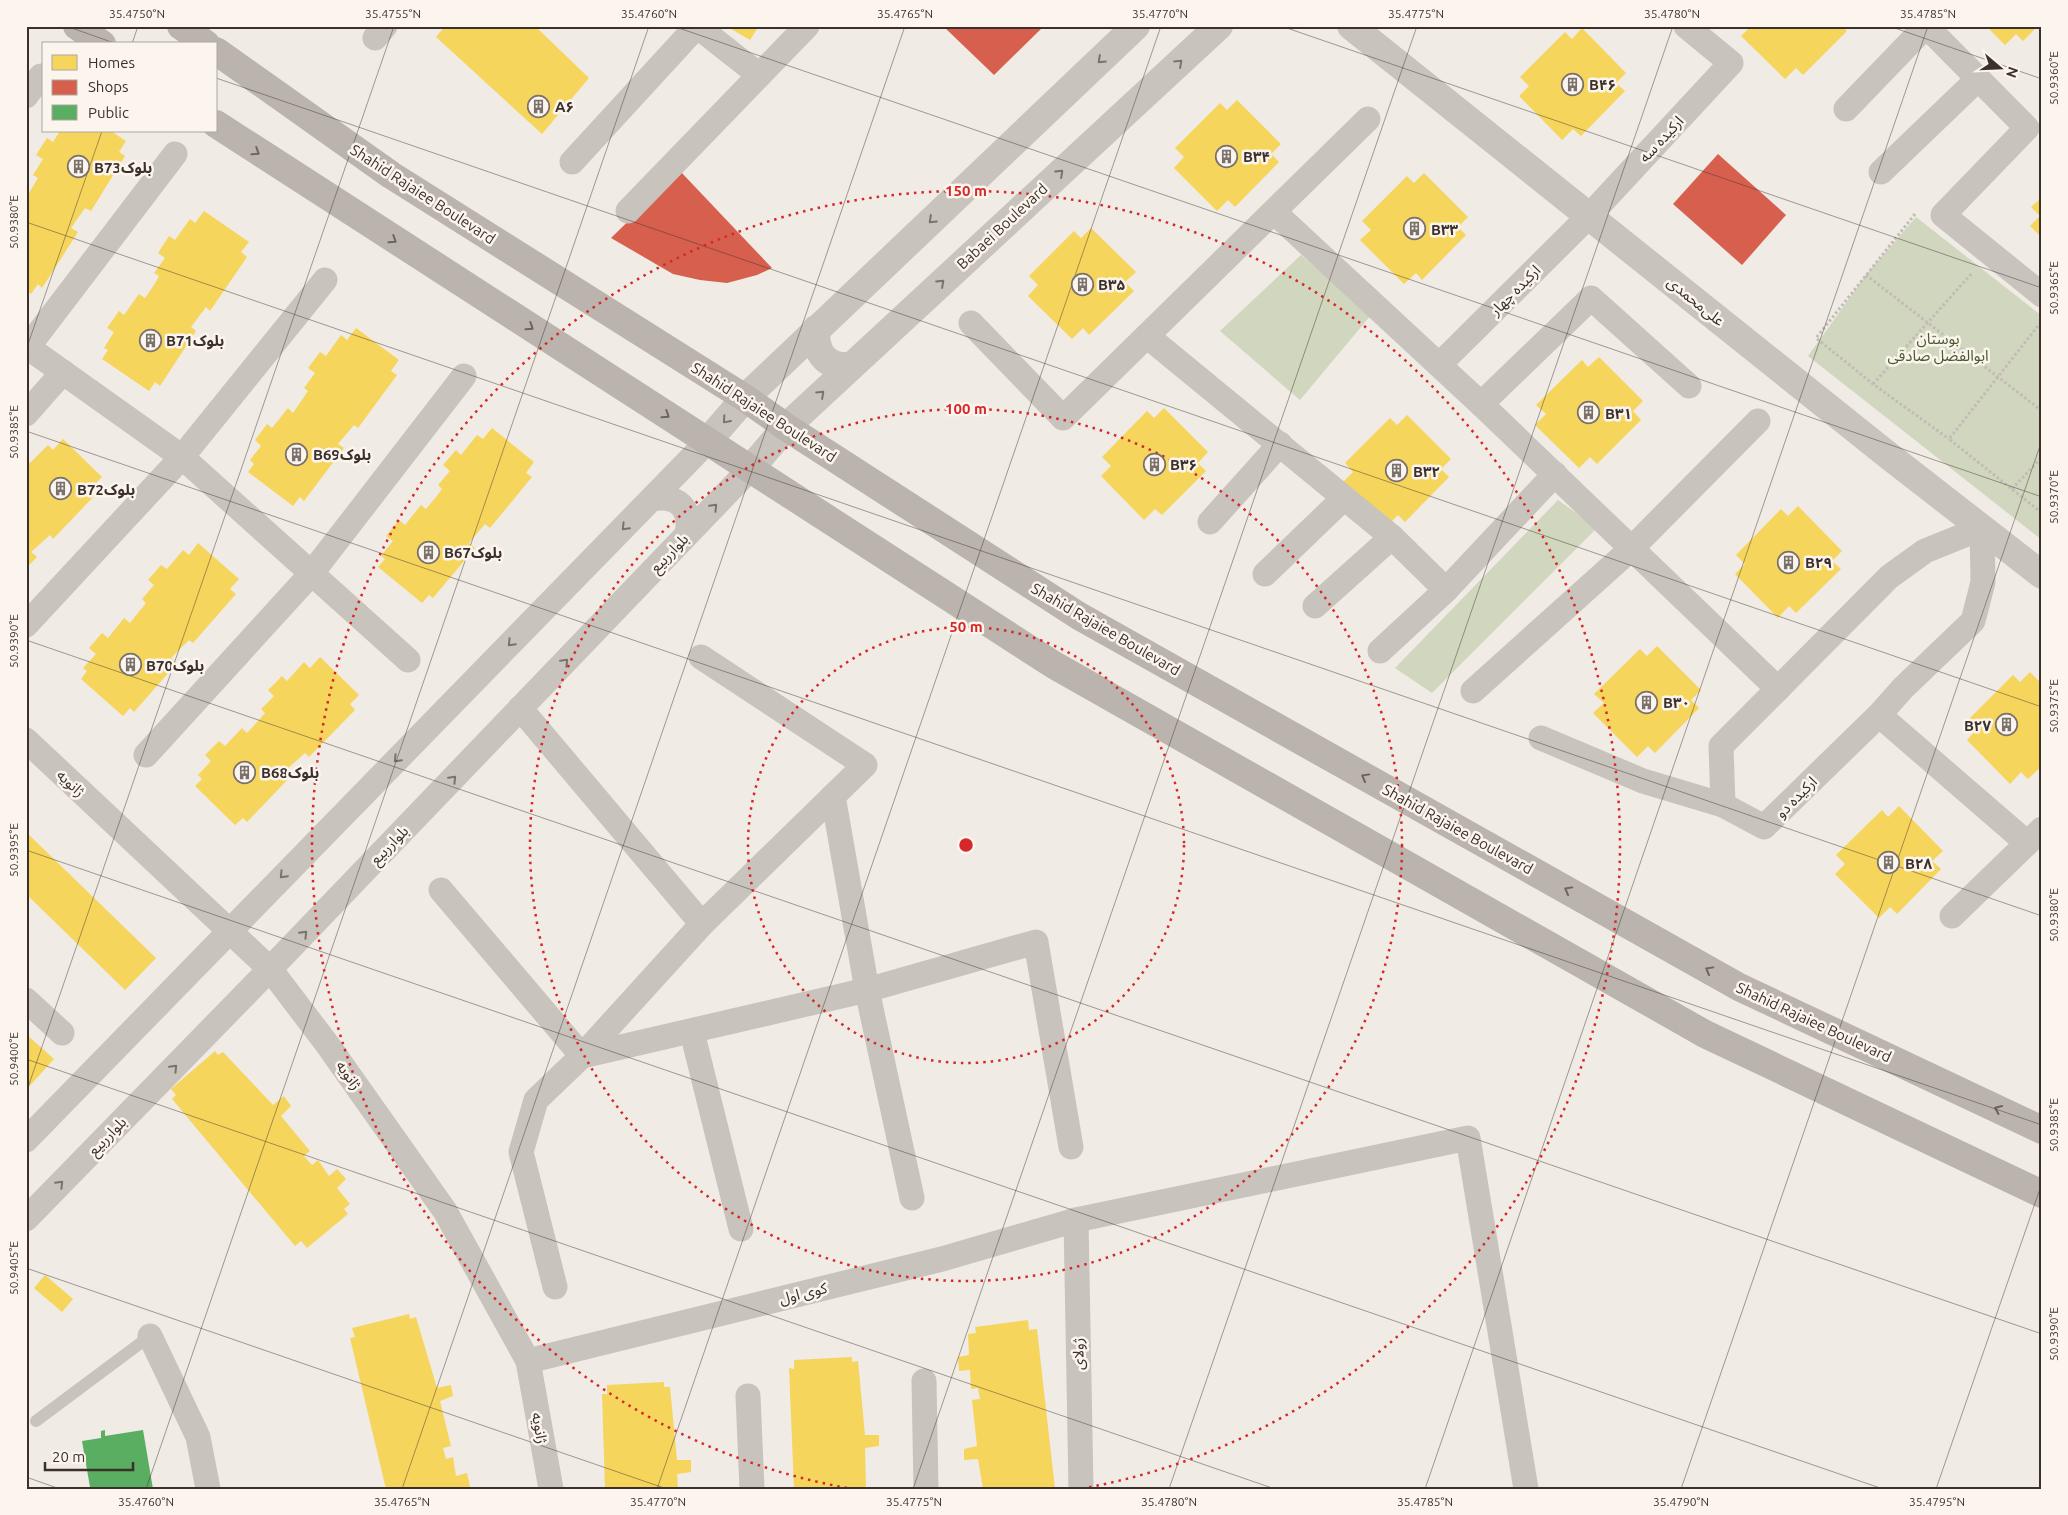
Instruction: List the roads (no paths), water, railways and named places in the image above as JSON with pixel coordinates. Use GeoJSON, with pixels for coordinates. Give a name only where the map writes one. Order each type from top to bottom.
{"type":"FeatureCollection","features":[{"type":"Feature","properties":{"kind":"main road"},"geometry":{"type":"LineString","coordinates":[[77,26],[99,42]]}},
{"type":"Feature","properties":{"kind":"main road"},"geometry":{"type":"LineString","coordinates":[[181,26],[203,42]]}},
{"type":"Feature","properties":{"kind":"main road","name":"Shahid Rajaiee Boulevard"},"geometry":{"type":"LineString","coordinates":[[218,52],[391,175],[744,398],[1079,616],[1731,982],[2042,1130]]}},
{"type":"Feature","properties":{"kind":"main road"},"geometry":{"type":"LineString","coordinates":[[218,125],[1054,666],[1688,1024],[2042,1194]]}},
{"type":"Feature","properties":{"kind":"street"},"geometry":{"type":"LineString","coordinates":[[572,162],[697,26],[759,76]]}},
{"type":"Feature","properties":{"kind":"street"},"geometry":{"type":"LineString","coordinates":[[628,211],[807,26]]}},
{"type":"Feature","properties":{"kind":"street"},"geometry":{"type":"LineString","coordinates":[[26,1140],[652,499],[707,442],[744,398],[1136,26]]}},
{"type":"Feature","properties":{"kind":"street","name":"Babaei Boulevard"},"geometry":{"type":"LineString","coordinates":[[750,469],[786,427],[1219,26]]}},
{"type":"Feature","properties":{"kind":"street","name":"علی‌محمدی"},"geometry":{"type":"LineString","coordinates":[[1351,26],[1889,456],[2042,575]]}},
{"type":"Feature","properties":{"kind":"street","name":"ارکیده سه"},"geometry":{"type":"LineString","coordinates":[[1590,216],[1731,63],[1686,26]]}},
{"type":"Feature","properties":{"kind":"street"},"geometry":{"type":"LineString","coordinates":[[1846,108],[1926,26],[1978,79],[2035,120],[1944,215],[2042,295]]}},
{"type":"Feature","properties":{"kind":"street"},"geometry":{"type":"LineString","coordinates":[[26,96],[42,76]]}},
{"type":"Feature","properties":{"kind":"street"},"geometry":{"type":"LineString","coordinates":[[1881,172],[1978,79]]}},
{"type":"Feature","properties":{"kind":"street"},"geometry":{"type":"LineString","coordinates":[[971,323],[1063,418],[1368,119]]}},
{"type":"Feature","properties":{"kind":"street"},"geometry":{"type":"LineString","coordinates":[[176,154],[27,347],[182,457],[408,660]]}},
{"type":"Feature","properties":{"kind":"street"},"geometry":{"type":"LineString","coordinates":[[1274,212],[1481,404],[1778,689]]}},
{"type":"Feature","properties":{"kind":"street","name":"ارکیده چهار"},"geometry":{"type":"LineString","coordinates":[[1439,365],[1590,216]]}},
{"type":"Feature","properties":{"kind":"street"},"geometry":{"type":"LineString","coordinates":[[26,625],[182,457],[325,280]]}},
{"type":"Feature","properties":{"kind":"street"},"geometry":{"type":"LineString","coordinates":[[1481,404],[1591,298],[1689,386]]}},
{"type":"Feature","properties":{"kind":"street"},"geometry":{"type":"LineString","coordinates":[[816,329],[818,349],[824,358],[834,365],[851,366]]}},
{"type":"Feature","properties":{"kind":"street"},"geometry":{"type":"LineString","coordinates":[[1147,336],[1392,537],[1446,590]]}},
{"type":"Feature","properties":{"kind":"street"},"geometry":{"type":"LineString","coordinates":[[26,414],[63,372]]}},
{"type":"Feature","properties":{"kind":"street"},"geometry":{"type":"LineString","coordinates":[[146,755],[311,574],[464,376]]}},
{"type":"Feature","properties":{"kind":"street"},"geometry":{"type":"LineString","coordinates":[[1473,691],[1631,549],[1758,421]]}},
{"type":"Feature","properties":{"kind":"street"},"geometry":{"type":"LineString","coordinates":[[1210,522],[1280,444]]}},
{"type":"Feature","properties":{"kind":"street","name":"بلوارربیع"},"geometry":{"type":"LineString","coordinates":[[26,1219],[270,969],[750,469]]}},
{"type":"Feature","properties":{"kind":"street"},"geometry":{"type":"LineString","coordinates":[[1380,651],[1446,590],[1554,474]]}},
{"type":"Feature","properties":{"kind":"street"},"geometry":{"type":"LineString","coordinates":[[652,499],[668,498],[681,505],[687,514],[689,524],[687,534]]}},
{"type":"Feature","properties":{"kind":"street"},"geometry":{"type":"LineString","coordinates":[[1265,574],[1344,498]]}},
{"type":"Feature","properties":{"kind":"street"},"geometry":{"type":"LineString","coordinates":[[1541,738],[1643,781],[1722,805],[1722,746],[1889,577],[1925,551],[1982,528]]}},
{"type":"Feature","properties":{"kind":"street","name":"ارکیده دو"},"geometry":{"type":"LineString","coordinates":[[1722,805],[1764,828],[1879,715],[1902,688],[1973,620],[1983,582],[1982,528]]}},
{"type":"Feature","properties":{"kind":"street"},"geometry":{"type":"LineString","coordinates":[[1315,606],[1392,537]]}},
{"type":"Feature","properties":{"kind":"street"},"geometry":{"type":"LineString","coordinates":[[555,1287],[521,1152],[536,1100],[582,1056],[702,924],[865,765],[701,658]]}},
{"type":"Feature","properties":{"kind":"street"},"geometry":{"type":"LineString","coordinates":[[520,708],[702,924]]}},
{"type":"Feature","properties":{"kind":"street"},"geometry":{"type":"LineString","coordinates":[[1879,715],[2034,836],[1952,916]]}},
{"type":"Feature","properties":{"kind":"street","name":"ژانویه"},"geometry":{"type":"LineString","coordinates":[[26,740],[270,969],[327,1044],[444,1211],[528,1361],[551,1489]]}},
{"type":"Feature","properties":{"kind":"street"},"geometry":{"type":"LineString","coordinates":[[833,796],[867,990],[912,1198]]}},
{"type":"Feature","properties":{"kind":"street"},"geometry":{"type":"LineString","coordinates":[[441,890],[582,1056]]}},
{"type":"Feature","properties":{"kind":"street"},"geometry":{"type":"LineString","coordinates":[[582,1056],[867,990],[1036,942],[1071,1146]]}},
{"type":"Feature","properties":{"kind":"street"},"geometry":{"type":"LineString","coordinates":[[26,1000],[62,1033]]}},
{"type":"Feature","properties":{"kind":"street"},"geometry":{"type":"LineString","coordinates":[[692,1032],[741,1229]]}},
{"type":"Feature","properties":{"kind":"street","name":"کوی اول"},"geometry":{"type":"LineString","coordinates":[[528,1361],[942,1259],[1076,1220],[1468,1138],[1526,1489]]}},
{"type":"Feature","properties":{"kind":"street","name":"ژولای"},"geometry":{"type":"LineString","coordinates":[[1076,1220],[1082,1489]]}},
{"type":"Feature","properties":{"kind":"street"},"geometry":{"type":"LineString","coordinates":[[150,1336],[198,1437],[208,1489]]}},
{"type":"Feature","properties":{"kind":"street"},"geometry":{"type":"LineString","coordinates":[[924,1381],[926,1489]]}},
{"type":"Feature","properties":{"kind":"street"},"geometry":{"type":"LineString","coordinates":[[748,1396],[752,1489]]}},
{"type":"Feature","properties":{"kind":"lane"},"geometry":{"type":"LineString","coordinates":[[36,1421],[150,1336]]}},
{"type":"Feature","properties":{"kind":"place","name":"B۴۶"},"geometry":{"type":"Point","coordinates":[1573,84]}},
{"type":"Feature","properties":{"kind":"place","name":"A۶"},"geometry":{"type":"Point","coordinates":[539,106]}},
{"type":"Feature","properties":{"kind":"place","name":"B۳۴"},"geometry":{"type":"Point","coordinates":[1227,156]}},
{"type":"Feature","properties":{"kind":"place","name":"B73بلوک"},"geometry":{"type":"Point","coordinates":[78,167]}},
{"type":"Feature","properties":{"kind":"place","name":"B۳۳"},"geometry":{"type":"Point","coordinates":[1415,229]}},
{"type":"Feature","properties":{"kind":"place","name":"B۳۵"},"geometry":{"type":"Point","coordinates":[1082,284]}},
{"type":"Feature","properties":{"kind":"place","name":"B71بلوک"},"geometry":{"type":"Point","coordinates":[150,340]}},
{"type":"Feature","properties":{"kind":"place","name":"B۳۱"},"geometry":{"type":"Point","coordinates":[1589,413]}},
{"type":"Feature","properties":{"kind":"place","name":"B69بلوک"},"geometry":{"type":"Point","coordinates":[297,454]}},
{"type":"Feature","properties":{"kind":"place","name":"B۳۶"},"geometry":{"type":"Point","coordinates":[1154,464]}},
{"type":"Feature","properties":{"kind":"place","name":"B۳۲"},"geometry":{"type":"Point","coordinates":[1397,471]}},
{"type":"Feature","properties":{"kind":"place","name":"B72بلوک"},"geometry":{"type":"Point","coordinates":[61,489]}},
{"type":"Feature","properties":{"kind":"place","name":"B67بلوک"},"geometry":{"type":"Point","coordinates":[428,552]}},
{"type":"Feature","properties":{"kind":"place","name":"B۲۹"},"geometry":{"type":"Point","coordinates":[1789,562]}},
{"type":"Feature","properties":{"kind":"place","name":"B70بلوک"},"geometry":{"type":"Point","coordinates":[130,665]}},
{"type":"Feature","properties":{"kind":"place","name":"B۳۰"},"geometry":{"type":"Point","coordinates":[1647,702]}},
{"type":"Feature","properties":{"kind":"place","name":"B۲۷"},"geometry":{"type":"Point","coordinates":[2007,725]}},
{"type":"Feature","properties":{"kind":"place","name":"B68بلوک"},"geometry":{"type":"Point","coordinates":[245,772]}},
{"type":"Feature","properties":{"kind":"place","name":"B۲۸"},"geometry":{"type":"Point","coordinates":[1889,863]}},
{"type":"Feature","properties":{"kind":"park label","name":"بوستان ابوالفضل صادقی"},"geometry":{"type":"Point","coordinates":[1938,346]}}]}
